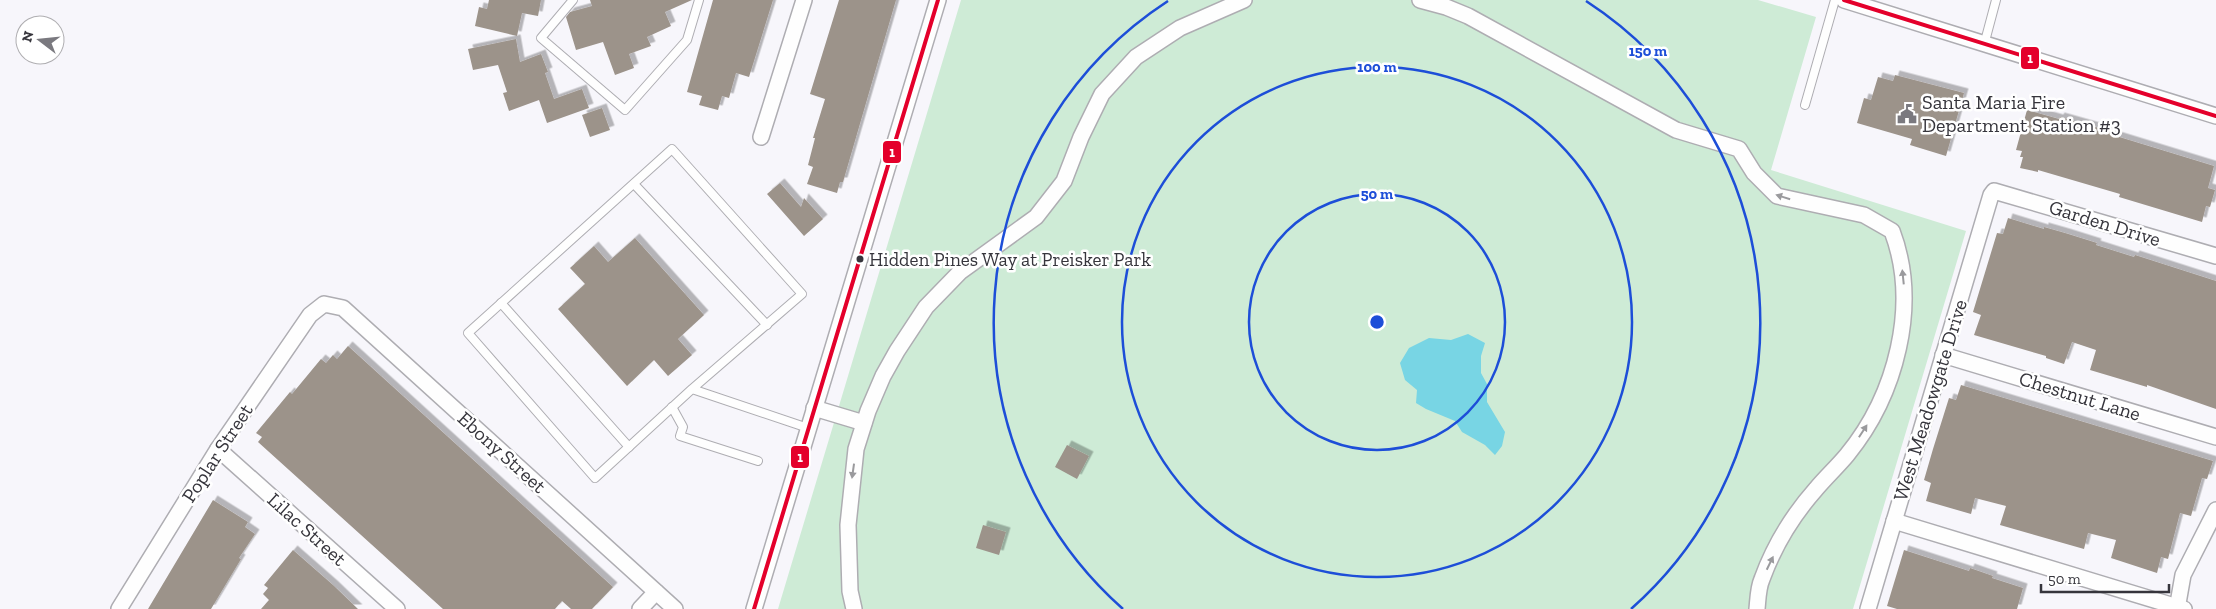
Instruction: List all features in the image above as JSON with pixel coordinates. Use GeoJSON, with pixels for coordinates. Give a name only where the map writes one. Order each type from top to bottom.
{"type":"FeatureCollection","features":[{"type":"Feature","properties":{"kind":"street"},"geometry":{"type":"LineString","coordinates":[[761,137],[804,0]]}},
{"type":"Feature","properties":{"kind":"street"},"geometry":{"type":"LineString","coordinates":[[754,609],[938,0]]}},
{"type":"Feature","properties":{"kind":"street"},"geometry":{"type":"LineString","coordinates":[[854,609],[850,591],[848,525],[853,467],[864,424],[882,376],[926,307],[960,272],[1036,217],[1064,181],[1081,137],[1102,94],[1136,57],[1180,28],[1244,0]]}},
{"type":"Feature","properties":{"kind":"street"},"geometry":{"type":"LineString","coordinates":[[1420,0],[1446,7],[1468,16],[1676,130],[1739,149],[1754,173],[1777,196],[1864,215],[1892,231],[1901,253],[1906,297],[1900,343],[1884,392],[1867,426],[1847,455],[1816,489],[1789,523],[1761,580],[1756,609]]}},
{"type":"Feature","properties":{"kind":"street"},"geometry":{"type":"LineString","coordinates":[[1844,0],[2216,116]]}},
{"type":"Feature","properties":{"kind":"street","name":"Garden Drive"},"geometry":{"type":"LineString","coordinates":[[1994,191],[2216,256]]}},
{"type":"Feature","properties":{"kind":"street","name":"West Meadowgate Drive"},"geometry":{"type":"LineString","coordinates":[[1868,609],[1991,195],[1994,191]]}},
{"type":"Feature","properties":{"kind":"street","name":"Poplar Street"},"geometry":{"type":"LineString","coordinates":[[119,609],[218,449],[310,315],[324,304]]}},
{"type":"Feature","properties":{"kind":"street","name":"Ebony Street"},"geometry":{"type":"LineString","coordinates":[[324,304],[343,308],[675,609]]}},
{"type":"Feature","properties":{"kind":"street","name":"Chestnut Lane"},"geometry":{"type":"LineString","coordinates":[[1943,355],[2216,437]]}},
{"type":"Feature","properties":{"kind":"street"},"geometry":{"type":"LineString","coordinates":[[814,408],[864,424]]}},
{"type":"Feature","properties":{"kind":"street","name":"Lilac Street"},"geometry":{"type":"LineString","coordinates":[[218,449],[397,609]]}},
{"type":"Feature","properties":{"kind":"street"},"geometry":{"type":"LineString","coordinates":[[1894,521],[2180,608],[2183,574],[2216,510]]}},
{"type":"Feature","properties":{"kind":"street"},"geometry":{"type":"LineString","coordinates":[[640,609],[656,592]]}},
{"type":"Feature","properties":{"kind":"lane"},"geometry":{"type":"LineString","coordinates":[[573,0],[541,38],[624,110],[687,40],[699,0]]}},
{"type":"Feature","properties":{"kind":"lane"},"geometry":{"type":"LineString","coordinates":[[1805,105],[1835,0]]}},
{"type":"Feature","properties":{"kind":"lane"},"geometry":{"type":"LineString","coordinates":[[1984,45],[1996,0]]}},
{"type":"Feature","properties":{"kind":"lane"},"geometry":{"type":"LineString","coordinates":[[672,149],[802,294],[692,389],[595,478],[468,333],[634,184],[672,149]]}},
{"type":"Feature","properties":{"kind":"lane"},"geometry":{"type":"LineString","coordinates":[[634,184],[767,325]]}},
{"type":"Feature","properties":{"kind":"lane"},"geometry":{"type":"LineString","coordinates":[[501,303],[629,447]]}},
{"type":"Feature","properties":{"kind":"lane"},"geometry":{"type":"LineString","coordinates":[[692,389],[808,428]]}},
{"type":"Feature","properties":{"kind":"lane"},"geometry":{"type":"LineString","coordinates":[[672,407],[683,426],[680,436],[758,461]]}},
{"type":"Feature","properties":{"kind":"green space"},"geometry":{"type":"Polygon","coordinates":[[[961,0],[1758,0],[1816,17],[1771,170],[1966,231],[1853,609],[778,609],[961,0]]]}},
{"type":"Feature","properties":{"kind":"water"},"geometry":{"type":"Polygon","coordinates":[[[1468,334],[1485,343],[1481,356],[1481,373],[1487,384],[1487,402],[1505,432],[1502,446],[1495,455],[1485,445],[1462,432],[1455,421],[1416,403],[1417,390],[1405,380],[1400,363],[1409,348],[1429,338],[1451,340],[1468,334]]]}},
{"type":"Feature","properties":{"kind":"building"},"geometry":{"type":"Polygon","coordinates":[[[489,0],[541,0],[538,16],[522,13],[517,36],[475,26],[479,7],[487,9],[489,0]]]}},
{"type":"Feature","properties":{"kind":"building"},"geometry":{"type":"Polygon","coordinates":[[[590,0],[692,0],[665,12],[671,26],[647,37],[651,46],[629,54],[634,68],[615,75],[603,42],[576,50],[566,17],[570,12],[592,6],[590,0]]]}},
{"type":"Feature","properties":{"kind":"building"},"geometry":{"type":"Polygon","coordinates":[[[713,0],[773,0],[749,77],[736,73],[729,98],[722,96],[718,110],[699,105],[702,96],[687,92],[713,0]]]}},
{"type":"Feature","properties":{"kind":"building"},"geometry":{"type":"Polygon","coordinates":[[[839,0],[896,0],[843,182],[840,182],[837,193],[807,184],[813,167],[808,165],[815,138],[813,138],[825,99],[810,94],[839,0]]]}},
{"type":"Feature","properties":{"kind":"building"},"geometry":{"type":"Polygon","coordinates":[[[516,39],[520,62],[541,54],[548,72],[545,73],[554,99],[582,89],[589,108],[547,123],[539,100],[509,111],[503,93],[507,92],[498,65],[473,70],[468,49],[516,39]]]}},
{"type":"Feature","properties":{"kind":"building"},"geometry":{"type":"Polygon","coordinates":[[[1895,75],[1964,93],[1946,156],[1910,145],[1912,139],[1857,123],[1864,98],[1871,100],[1878,77],[1893,81],[1895,75]]]}},
{"type":"Feature","properties":{"kind":"building"},"geometry":{"type":"Polygon","coordinates":[[[602,108],[610,130],[590,137],[582,115],[602,108]]]}},
{"type":"Feature","properties":{"kind":"building"},"geometry":{"type":"Polygon","coordinates":[[[2027,110],[2117,133],[2116,136],[2214,166],[2208,188],[2215,190],[2210,207],[2206,206],[2202,222],[2119,197],[2120,194],[2038,170],[2038,172],[2020,168],[2023,157],[2020,157],[2022,151],[2016,150],[2027,110]]]}},
{"type":"Feature","properties":{"kind":"building"},"geometry":{"type":"Polygon","coordinates":[[[780,183],[801,207],[804,198],[823,219],[804,236],[767,194],[780,183]]]}},
{"type":"Feature","properties":{"kind":"building"},"geometry":{"type":"Polygon","coordinates":[[[2008,218],[2065,233],[2097,243],[2096,245],[2134,257],[2135,255],[2216,281],[2216,409],[2147,385],[2147,387],[2090,370],[2096,350],[2072,342],[2064,364],[2046,358],[2046,356],[1974,335],[1981,315],[1973,312],[1997,233],[2003,234],[2008,218]]]}},
{"type":"Feature","properties":{"kind":"building"},"geometry":{"type":"Polygon","coordinates":[[[635,238],[704,315],[678,339],[692,355],[668,376],[654,360],[627,386],[558,309],[585,284],[570,268],[594,246],[608,262],[635,238]]]}},
{"type":"Feature","properties":{"kind":"building"},"geometry":{"type":"Polygon","coordinates":[[[348,346],[613,587],[592,609],[571,609],[562,601],[555,609],[443,609],[258,442],[262,437],[256,433],[290,392],[292,394],[321,359],[326,363],[333,355],[337,359],[348,346]]]}},
{"type":"Feature","properties":{"kind":"building"},"geometry":{"type":"Polygon","coordinates":[[[1961,385],[2213,461],[2207,479],[2202,478],[2191,516],[2180,513],[2168,559],[2161,557],[2157,573],[2111,558],[2116,540],[2088,533],[2084,549],[2000,525],[2006,506],[1975,498],[1971,514],[1926,501],[1931,483],[1924,480],[1933,449],[1949,398],[1956,400],[1961,385]]]}},
{"type":"Feature","properties":{"kind":"building"},"geometry":{"type":"Polygon","coordinates":[[[1067,445],[1089,456],[1077,479],[1055,467],[1067,445]]]}},
{"type":"Feature","properties":{"kind":"building"},"geometry":{"type":"Polygon","coordinates":[[[213,500],[248,522],[245,527],[255,534],[239,558],[241,559],[211,609],[148,609],[213,500]]]}},
{"type":"Feature","properties":{"kind":"building"},"geometry":{"type":"Polygon","coordinates":[[[983,525],[1006,532],[999,555],[976,548],[983,525]]]}},
{"type":"Feature","properties":{"kind":"building"},"geometry":{"type":"Polygon","coordinates":[[[293,550],[358,609],[261,609],[269,600],[263,594],[268,588],[264,585],[293,550]]]}},
{"type":"Feature","properties":{"kind":"building"},"geometry":{"type":"Polygon","coordinates":[[[1904,550],[1969,571],[1970,568],[1993,576],[1992,578],[2023,588],[2017,609],[1897,609],[1887,606],[1904,550]]]}},
{"type":"Feature","properties":{"kind":"transit line","name":"1"},"geometry":{"type":"LineString","coordinates":[[754,609],[938,0]]}},
{"type":"Feature","properties":{"kind":"transit line","name":"1"},"geometry":{"type":"LineString","coordinates":[[1844,0],[2216,116]]}},
{"type":"Feature","properties":{"kind":"place","name":"Santa Maria Fire Department Station #3"},"geometry":{"type":"Point","coordinates":[1907,114]}},
{"type":"Feature","properties":{"kind":"place","name":"Hidden Pines Way at Preisker Park"},"geometry":{"type":"Point","coordinates":[860,259]}}]}
